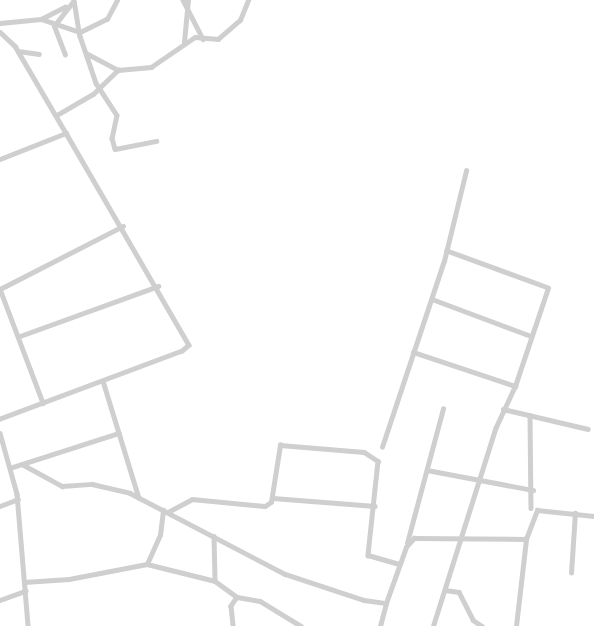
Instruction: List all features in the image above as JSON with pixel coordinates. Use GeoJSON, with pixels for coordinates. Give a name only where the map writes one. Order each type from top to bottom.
{"type":"FeatureCollection","features":[{"type":"Feature","properties":{"kind":"street"},"geometry":{"type":"LineString","coordinates":[[41,19],[54,26],[80,32],[107,19],[117,0]]}},
{"type":"Feature","properties":{"kind":"street"},"geometry":{"type":"LineString","coordinates":[[183,0],[203,39]]}},
{"type":"Feature","properties":{"kind":"street"},"geometry":{"type":"LineString","coordinates":[[184,42],[189,14],[188,0]]}},
{"type":"Feature","properties":{"kind":"street"},"geometry":{"type":"LineString","coordinates":[[88,54],[118,70],[150,67],[184,42],[218,39],[240,20],[248,0]]}},
{"type":"Feature","properties":{"kind":"street"},"geometry":{"type":"LineString","coordinates":[[74,1],[80,32],[99,86],[117,115],[112,138],[115,148],[156,141]]}},
{"type":"Feature","properties":{"kind":"street"},"geometry":{"type":"LineString","coordinates":[[0,23],[41,19],[74,1]]}},
{"type":"Feature","properties":{"kind":"street"},"geometry":{"type":"LineString","coordinates":[[54,26],[74,1]]}},
{"type":"Feature","properties":{"kind":"street"},"geometry":{"type":"LineString","coordinates":[[54,26],[65,55]]}},
{"type":"Feature","properties":{"kind":"street"},"geometry":{"type":"LineString","coordinates":[[0,32],[18,51],[158,286],[188,345],[102,381],[0,419]]}},
{"type":"Feature","properties":{"kind":"street"},"geometry":{"type":"LineString","coordinates":[[18,51],[39,54]]}},
{"type":"Feature","properties":{"kind":"street"},"geometry":{"type":"LineString","coordinates":[[57,116],[118,70]]}},
{"type":"Feature","properties":{"kind":"street"},"geometry":{"type":"LineString","coordinates":[[0,159],[66,133]]}},
{"type":"Feature","properties":{"kind":"street"},"geometry":{"type":"LineString","coordinates":[[382,447],[447,251],[466,171]]}},
{"type":"Feature","properties":{"kind":"street"},"geometry":{"type":"LineString","coordinates":[[43,403],[20,336],[0,289],[123,226]]}},
{"type":"Feature","properties":{"kind":"street"},"geometry":{"type":"LineString","coordinates":[[432,626],[503,409],[515,386],[548,288],[447,251]]}},
{"type":"Feature","properties":{"kind":"street"},"geometry":{"type":"LineString","coordinates":[[20,336],[158,286]]}},
{"type":"Feature","properties":{"kind":"street"},"geometry":{"type":"LineString","coordinates":[[432,298],[531,336]]}},
{"type":"Feature","properties":{"kind":"street"},"geometry":{"type":"LineString","coordinates":[[413,352],[515,386]]}},
{"type":"Feature","properties":{"kind":"street"},"geometry":{"type":"LineString","coordinates":[[102,381],[139,498]]}},
{"type":"Feature","properties":{"kind":"street"},"geometry":{"type":"LineString","coordinates":[[380,626],[406,547],[443,409]]}},
{"type":"Feature","properties":{"kind":"street"},"geometry":{"type":"LineString","coordinates":[[503,409],[588,429]]}},
{"type":"Feature","properties":{"kind":"street"},"geometry":{"type":"LineString","coordinates":[[530,416],[533,490],[531,508]]}},
{"type":"Feature","properties":{"kind":"street"},"geometry":{"type":"LineString","coordinates":[[0,433],[3,451],[10,468],[18,499],[28,626]]}},
{"type":"Feature","properties":{"kind":"street"},"geometry":{"type":"LineString","coordinates":[[10,468],[119,433]]}},
{"type":"Feature","properties":{"kind":"street"},"geometry":{"type":"LineString","coordinates":[[168,512],[192,499],[265,506],[273,498],[280,445],[303,445],[374,455],[378,462],[368,555],[400,564]]}},
{"type":"Feature","properties":{"kind":"street"},"geometry":{"type":"LineString","coordinates":[[22,464],[62,486],[92,484],[139,498],[314,585],[386,603]]}},
{"type":"Feature","properties":{"kind":"street"},"geometry":{"type":"LineString","coordinates":[[427,470],[533,490]]}},
{"type":"Feature","properties":{"kind":"street"},"geometry":{"type":"LineString","coordinates":[[273,498],[374,506]]}},
{"type":"Feature","properties":{"kind":"street"},"geometry":{"type":"LineString","coordinates":[[0,506],[18,499]]}},
{"type":"Feature","properties":{"kind":"street"},"geometry":{"type":"LineString","coordinates":[[147,564],[160,535],[163,510]]}},
{"type":"Feature","properties":{"kind":"street"},"geometry":{"type":"LineString","coordinates":[[516,626],[526,539],[537,510],[594,516]]}},
{"type":"Feature","properties":{"kind":"street"},"geometry":{"type":"LineString","coordinates":[[571,573],[575,513]]}},
{"type":"Feature","properties":{"kind":"street"},"geometry":{"type":"LineString","coordinates":[[213,535],[217,541],[211,568],[215,582]]}},
{"type":"Feature","properties":{"kind":"street"},"geometry":{"type":"LineString","coordinates":[[406,547],[414,538],[461,540],[526,539]]}},
{"type":"Feature","properties":{"kind":"street"},"geometry":{"type":"LineString","coordinates":[[24,582],[69,579],[147,564],[215,582],[237,596],[260,601],[300,626]]}},
{"type":"Feature","properties":{"kind":"street"},"geometry":{"type":"LineString","coordinates":[[445,590],[459,592],[473,620],[482,626]]}},
{"type":"Feature","properties":{"kind":"street"},"geometry":{"type":"LineString","coordinates":[[0,600],[25,592]]}},
{"type":"Feature","properties":{"kind":"street"},"geometry":{"type":"LineString","coordinates":[[233,626],[231,606],[237,596]]}}]}
